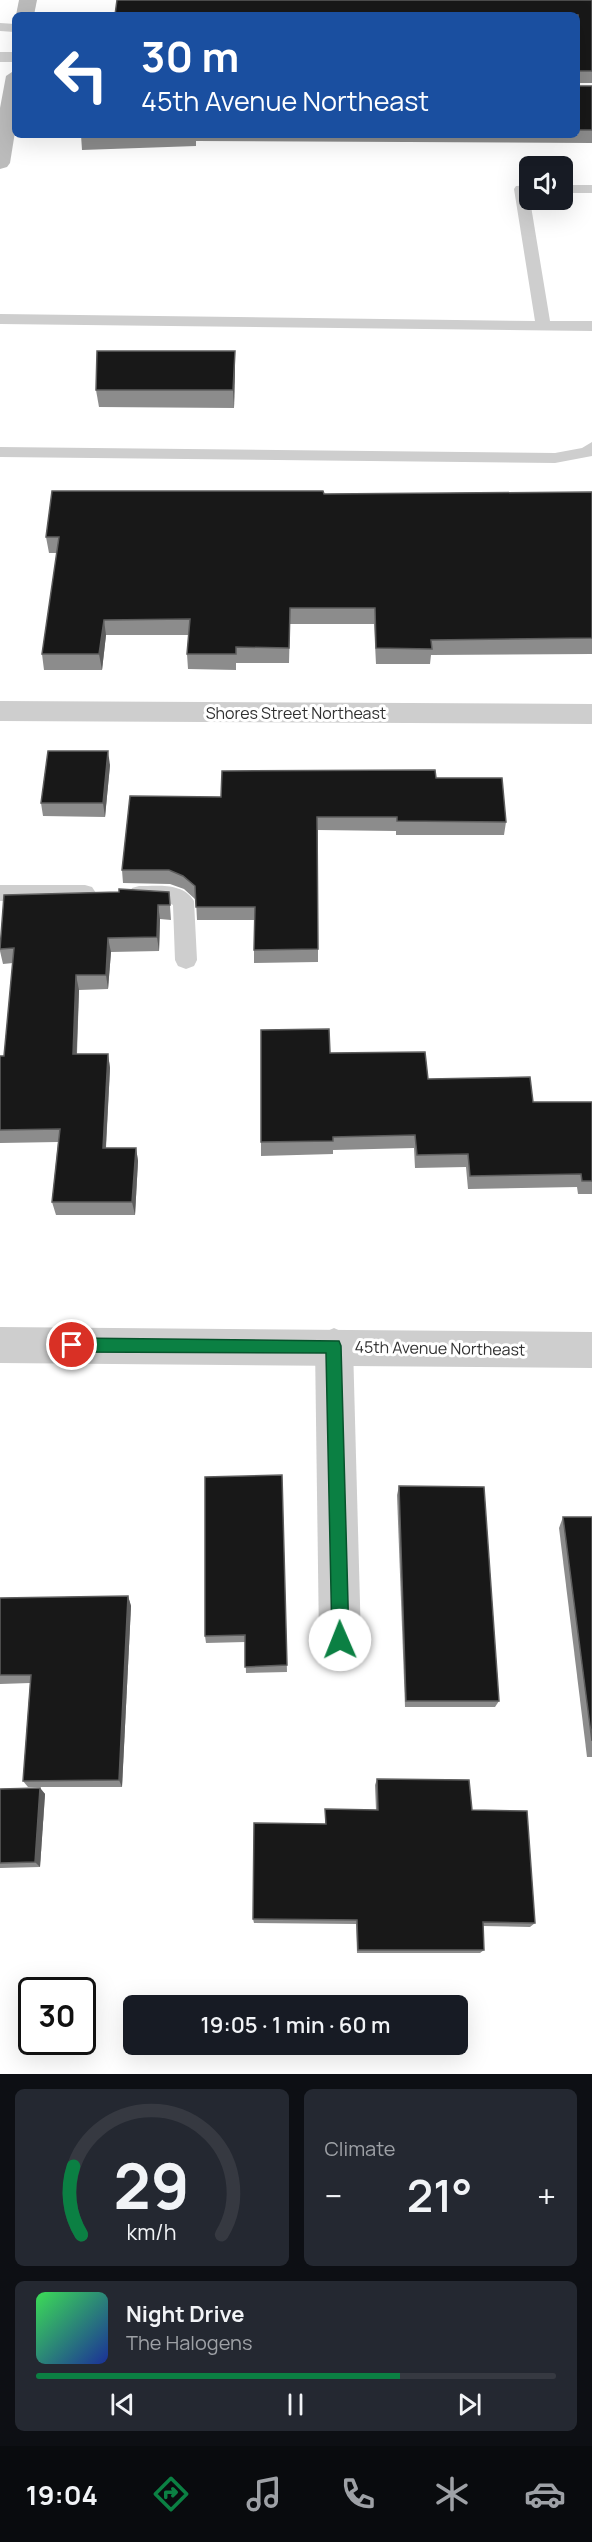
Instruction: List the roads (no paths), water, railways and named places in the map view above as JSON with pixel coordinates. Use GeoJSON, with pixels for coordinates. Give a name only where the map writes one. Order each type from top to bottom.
{"type":"FeatureCollection","features":[{"type":"Feature","properties":{"kind":"main road"},"geometry":{"type":"LineString","coordinates":[[0,163],[12,94]]}},
{"type":"Feature","properties":{"kind":"street","name":"Shores Street Northeast"},"geometry":{"type":"LineString","coordinates":[[0,711],[592,714]]}},
{"type":"Feature","properties":{"kind":"street","name":"45th Avenue Northeast"},"geometry":{"type":"LineString","coordinates":[[0,1345],[334,1346],[592,1350]]}},
{"type":"Feature","properties":{"kind":"street"},"geometry":{"type":"LineString","coordinates":[[334,1346],[340,1640]]}},
{"type":"Feature","properties":{"kind":"lane"},"geometry":{"type":"LineString","coordinates":[[573,189],[592,189]]}},
{"type":"Feature","properties":{"kind":"lane"},"geometry":{"type":"LineString","coordinates":[[524,210],[543,326]]}},
{"type":"Feature","properties":{"kind":"lane"},"geometry":{"type":"LineString","coordinates":[[0,319],[592,326]]}},
{"type":"Feature","properties":{"kind":"lane"},"geometry":{"type":"LineString","coordinates":[[0,452],[555,458],[587,452],[592,447]]}},
{"type":"Feature","properties":{"kind":"lane"},"geometry":{"type":"LineString","coordinates":[[0,893],[171,894],[183,901],[186,960]]}}]}
